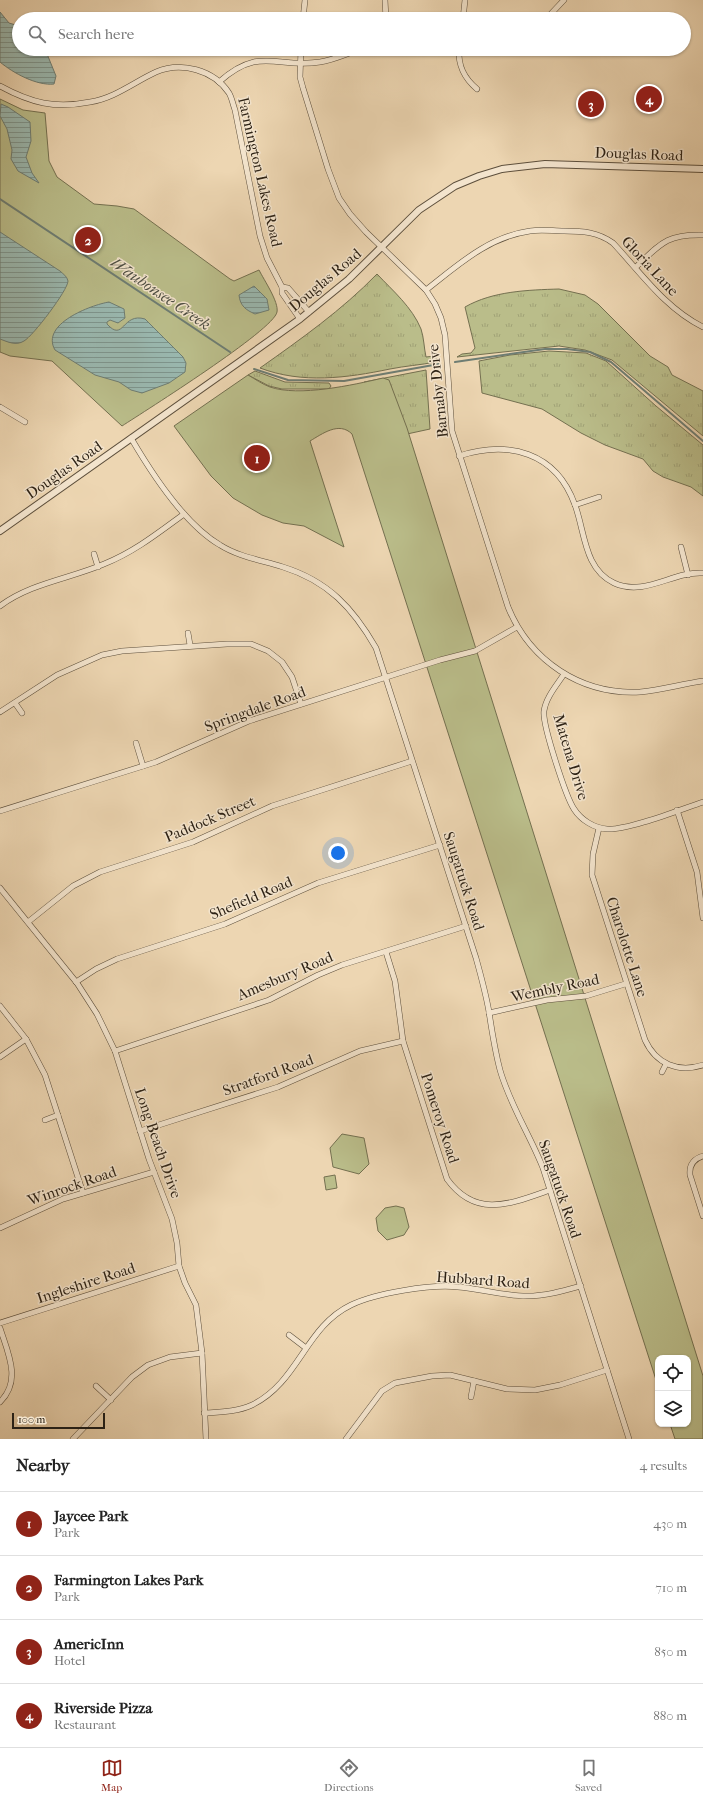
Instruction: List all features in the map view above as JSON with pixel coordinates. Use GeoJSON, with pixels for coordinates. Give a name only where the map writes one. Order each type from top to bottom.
{"type":"FeatureCollection","features":[{"type":"Feature","properties":{"kind":"street"},"geometry":{"type":"LineString","coordinates":[[304,12],[305,0]]}},
{"type":"Feature","properties":{"kind":"street"},"geometry":{"type":"LineString","coordinates":[[385,0],[386,12]]}},
{"type":"Feature","properties":{"kind":"street"},"geometry":{"type":"LineString","coordinates":[[464,12],[465,0]]}},
{"type":"Feature","properties":{"kind":"street"},"geometry":{"type":"LineString","coordinates":[[553,12],[564,0]]}},
{"type":"Feature","properties":{"kind":"street","name":"Barnaby Drive"},"geometry":{"type":"LineString","coordinates":[[300,56],[300,77],[334,186],[350,214],[426,290],[435,304],[441,318],[445,335],[452,430],[508,607],[517,627],[530,645],[545,661],[564,674],[588,685],[622,692],[649,691],[703,681]]}},
{"type":"Feature","properties":{"kind":"street"},"geometry":{"type":"LineString","coordinates":[[219,82],[229,73],[253,61],[269,60],[300,63],[320,62],[339,56]]}},
{"type":"Feature","properties":{"kind":"street"},"geometry":{"type":"LineString","coordinates":[[460,56],[461,69],[466,80],[477,89]]}},
{"type":"Feature","properties":{"kind":"street","name":"Farmington Lakes Road"},"geometry":{"type":"LineString","coordinates":[[0,86],[21,98],[40,103],[71,105],[108,98],[156,72],[171,68],[194,68],[206,73],[219,82],[229,93],[235,110],[260,236],[268,258],[282,286],[282,293],[300,319]]}},
{"type":"Feature","properties":{"kind":"street","name":"Douglas Road"},"geometry":{"type":"LineString","coordinates":[[0,531],[235,363],[250,355],[300,319],[350,279],[419,210],[443,193],[467,180],[502,169],[545,164],[703,169]]}},
{"type":"Feature","properties":{"kind":"street","name":"Gloria Lane"},"geometry":{"type":"LineString","coordinates":[[426,290],[471,254],[487,244],[506,237],[531,231],[578,231],[596,234],[613,243],[671,307],[685,318],[703,327]]}},
{"type":"Feature","properties":{"kind":"street"},"geometry":{"type":"LineString","coordinates":[[636,267],[659,245],[667,240],[682,235],[703,236]]}},
{"type":"Feature","properties":{"kind":"street","name":"Farmington Lakes Road"},"geometry":{"type":"LineString","coordinates":[[282,286],[288,288],[309,312]]}},
{"type":"Feature","properties":{"kind":"street"},"geometry":{"type":"LineString","coordinates":[[0,407],[25,422]]}},
{"type":"Feature","properties":{"kind":"street","name":"Saugatuck Road"},"geometry":{"type":"LineString","coordinates":[[131,438],[184,514],[207,536],[220,545],[247,558],[284,567],[323,586],[342,600],[361,623],[376,648],[484,983],[500,1071],[515,1109],[535,1148],[550,1190],[630,1439]]}},
{"type":"Feature","properties":{"kind":"street"},"geometry":{"type":"LineString","coordinates":[[459,456],[479,449],[495,448],[514,450],[532,455],[547,465],[558,475],[567,487],[575,504],[591,560],[606,579],[622,586],[635,587],[703,573]]}},
{"type":"Feature","properties":{"kind":"street"},"geometry":{"type":"LineString","coordinates":[[575,504],[599,497]]}},
{"type":"Feature","properties":{"kind":"street"},"geometry":{"type":"LineString","coordinates":[[0,606],[32,588],[98,567],[126,555],[184,514]]}},
{"type":"Feature","properties":{"kind":"street"},"geometry":{"type":"LineString","coordinates":[[681,547],[688,575]]}},
{"type":"Feature","properties":{"kind":"street"},"geometry":{"type":"LineString","coordinates":[[94,554],[98,567]]}},
{"type":"Feature","properties":{"kind":"street","name":"Springdale Road"},"geometry":{"type":"LineString","coordinates":[[0,811],[172,756],[229,728],[301,704],[475,651],[517,627]]}},
{"type":"Feature","properties":{"kind":"street"},"geometry":{"type":"LineString","coordinates":[[188,633],[190,646]]}},
{"type":"Feature","properties":{"kind":"street"},"geometry":{"type":"LineString","coordinates":[[0,712],[57,676],[102,655],[122,651],[190,646],[251,644],[268,651],[282,662],[292,677],[301,704]]}},
{"type":"Feature","properties":{"kind":"street","name":"Matena Drive"},"geometry":{"type":"LineString","coordinates":[[564,674],[546,705],[544,712],[545,726],[574,808],[585,820],[599,828]]}},
{"type":"Feature","properties":{"kind":"street"},"geometry":{"type":"LineString","coordinates":[[15,703],[22,713]]}},
{"type":"Feature","properties":{"kind":"street"},"geometry":{"type":"LineString","coordinates":[[136,743],[143,766]]}},
{"type":"Feature","properties":{"kind":"street","name":"Paddock Street"},"geometry":{"type":"LineString","coordinates":[[28,922],[73,886],[100,872],[193,842],[249,815],[277,804],[412,761]]}},
{"type":"Feature","properties":{"kind":"street"},"geometry":{"type":"LineString","coordinates":[[599,828],[622,828],[703,802]]}},
{"type":"Feature","properties":{"kind":"street"},"geometry":{"type":"LineString","coordinates":[[677,810],[697,872],[703,918]]}},
{"type":"Feature","properties":{"kind":"street","name":"Charolotte Lane"},"geometry":{"type":"LineString","coordinates":[[599,828],[593,854],[592,875],[626,984],[647,1045],[655,1055],[666,1064]]}},
{"type":"Feature","properties":{"kind":"street","name":"Shefield Road"},"geometry":{"type":"LineString","coordinates":[[76,982],[96,968],[117,959],[225,924],[318,883],[440,845]]}},
{"type":"Feature","properties":{"kind":"street","name":"Long Beach Drive"},"geometry":{"type":"LineString","coordinates":[[0,888],[76,982],[97,1014],[115,1051],[140,1131],[172,1218],[177,1243],[179,1266],[196,1305],[202,1353],[206,1439]]}},
{"type":"Feature","properties":{"kind":"street","name":"Amesbury Road"},"geometry":{"type":"LineString","coordinates":[[115,1051],[269,1000],[325,972],[466,926]]}},
{"type":"Feature","properties":{"kind":"street","name":"Pomeroy Road"},"geometry":{"type":"LineString","coordinates":[[386,952],[396,988],[403,1041],[447,1179],[459,1194],[475,1202],[491,1206],[511,1203],[550,1190]]}},
{"type":"Feature","properties":{"kind":"street","name":"Wembly Road"},"geometry":{"type":"LineString","coordinates":[[489,1013],[547,1000],[586,996],[626,984]]}},
{"type":"Feature","properties":{"kind":"street"},"geometry":{"type":"LineString","coordinates":[[0,1006],[26,1039],[38,1060],[48,1083],[83,1193]]}},
{"type":"Feature","properties":{"kind":"street"},"geometry":{"type":"LineString","coordinates":[[0,1057],[26,1039]]}},
{"type":"Feature","properties":{"kind":"street","name":"Stratford Road"},"geometry":{"type":"LineString","coordinates":[[140,1131],[285,1084],[358,1052],[403,1041]]}},
{"type":"Feature","properties":{"kind":"street"},"geometry":{"type":"LineString","coordinates":[[662,1072],[666,1064],[687,1068],[703,1064]]}},
{"type":"Feature","properties":{"kind":"street"},"geometry":{"type":"LineString","coordinates":[[45,1120],[58,1115]]}},
{"type":"Feature","properties":{"kind":"street"},"geometry":{"type":"LineString","coordinates":[[703,1156],[694,1160],[690,1169],[703,1216]]}},
{"type":"Feature","properties":{"kind":"street","name":"Winrock Road"},"geometry":{"type":"LineString","coordinates":[[0,1228],[46,1206],[83,1193],[154,1172]]}},
{"type":"Feature","properties":{"kind":"street","name":"Ingleshire Road"},"geometry":{"type":"LineString","coordinates":[[0,1323],[179,1266]]}},
{"type":"Feature","properties":{"kind":"street","name":"Hubbard Road"},"geometry":{"type":"LineString","coordinates":[[204,1413],[240,1409],[251,1405],[268,1395],[285,1380],[322,1327],[336,1314],[351,1305],[377,1296],[444,1286],[512,1296],[529,1296],[555,1293],[581,1286]]}},
{"type":"Feature","properties":{"kind":"street"},"geometry":{"type":"LineString","coordinates":[[0,1328],[12,1366],[12,1376],[9,1390],[0,1402]]}},
{"type":"Feature","properties":{"kind":"street"},"geometry":{"type":"LineString","coordinates":[[289,1335],[306,1348]]}},
{"type":"Feature","properties":{"kind":"street"},"geometry":{"type":"LineString","coordinates":[[73,1439],[132,1377],[148,1365],[170,1357],[202,1353]]}},
{"type":"Feature","properties":{"kind":"street"},"geometry":{"type":"LineString","coordinates":[[346,1439],[382,1391],[395,1383],[443,1375],[507,1389],[535,1390],[550,1388],[607,1370]]}},
{"type":"Feature","properties":{"kind":"street"},"geometry":{"type":"LineString","coordinates":[[471,1397],[474,1381]]}},
{"type":"Feature","properties":{"kind":"street"},"geometry":{"type":"LineString","coordinates":[[96,1386],[111,1400]]}},
{"type":"Feature","properties":{"kind":"green space"},"geometry":{"type":"Polygon","coordinates":[[[0,99],[23,110],[45,113],[49,161],[57,177],[94,204],[134,209],[234,281],[259,270],[276,303],[277,312],[270,321],[233,352],[122,426],[52,361],[10,356],[0,352],[0,99]]]}},
{"type":"Feature","properties":{"kind":"green space"},"geometry":{"type":"Polygon","coordinates":[[[377,274],[413,314],[421,329],[426,357],[435,356],[437,360],[436,362],[357,375],[325,378],[292,376],[260,368],[306,335],[350,300],[377,274]]]}},
{"type":"Feature","properties":{"kind":"green space"},"geometry":{"type":"Polygon","coordinates":[[[559,289],[585,295],[598,304],[650,356],[668,367],[672,375],[703,391],[703,436],[612,360],[585,350],[559,346],[457,357],[462,354],[471,353],[475,348],[465,307],[487,298],[511,292],[559,289]]]}},
{"type":"Feature","properties":{"kind":"green space"},"geometry":{"type":"Polygon","coordinates":[[[549,351],[586,353],[606,361],[656,406],[703,445],[703,496],[691,487],[663,477],[653,471],[643,459],[605,445],[581,433],[542,409],[482,393],[479,361],[510,355],[549,351]]]}},
{"type":"Feature","properties":{"kind":"green space"},"geometry":{"type":"Polygon","coordinates":[[[426,370],[430,429],[407,434],[364,382],[426,370]]]}},
{"type":"Feature","properties":{"kind":"green space"},"geometry":{"type":"Polygon","coordinates":[[[255,371],[285,382],[329,383],[331,386],[329,389],[282,389],[269,386],[248,375],[255,371]]]}},
{"type":"Feature","properties":{"kind":"green space"},"geometry":{"type":"Polygon","coordinates":[[[248,375],[270,387],[296,391],[326,389],[383,378],[389,380],[407,428],[703,1376],[703,1439],[675,1439],[671,1427],[691,1427],[691,1355],[655,1355],[655,1377],[352,434],[347,430],[336,429],[325,432],[310,441],[344,547],[304,526],[283,523],[262,515],[233,498],[211,476],[174,426],[248,375]]]}},
{"type":"Feature","properties":{"kind":"green space"},"geometry":{"type":"Polygon","coordinates":[[[342,1134],[364,1138],[369,1164],[359,1174],[333,1167],[330,1148],[342,1134]]]}},
{"type":"Feature","properties":{"kind":"green space"},"geometry":{"type":"Polygon","coordinates":[[[335,1175],[337,1188],[326,1190],[324,1177],[335,1175]]]}},
{"type":"Feature","properties":{"kind":"green space"},"geometry":{"type":"Polygon","coordinates":[[[396,1206],[404,1208],[409,1227],[404,1235],[387,1240],[378,1231],[376,1218],[385,1208],[396,1206]]]}},
{"type":"Feature","properties":{"kind":"water"},"geometry":{"type":"Polygon","coordinates":[[[0,12],[9,23],[12,24],[12,56],[48,56],[56,76],[54,84],[33,81],[0,62],[0,12]]]}},
{"type":"Feature","properties":{"kind":"water"},"geometry":{"type":"Polygon","coordinates":[[[1,104],[30,122],[31,141],[26,157],[32,173],[39,183],[18,171],[11,159],[12,150],[7,129],[0,116],[1,104]]]}},
{"type":"Feature","properties":{"kind":"water"},"geometry":{"type":"Polygon","coordinates":[[[0,232],[60,271],[66,276],[68,281],[56,303],[42,322],[24,341],[18,343],[12,343],[0,339],[0,232]]]}},
{"type":"Feature","properties":{"kind":"water"},"geometry":{"type":"Polygon","coordinates":[[[254,286],[267,299],[269,310],[255,314],[242,305],[239,295],[254,286]]]}},
{"type":"Feature","properties":{"kind":"water"},"geometry":{"type":"Polygon","coordinates":[[[109,302],[124,309],[125,318],[118,323],[110,320],[107,324],[113,329],[117,330],[137,318],[145,319],[183,357],[186,363],[185,372],[169,383],[142,393],[131,390],[119,382],[95,375],[55,350],[52,341],[55,332],[61,324],[80,312],[109,302]]]}},
{"type":"Feature","properties":{"kind":"waterway","name":"Waubonsee Creek"},"geometry":{"type":"LineString","coordinates":[[0,199],[230,352]]}},
{"type":"Feature","properties":{"kind":"waterway","name":"Waubonsee Creek"},"geometry":{"type":"LineString","coordinates":[[455,362],[545,349],[567,349],[590,352],[611,362],[703,441]]}},
{"type":"Feature","properties":{"kind":"waterway","name":"Waubonsee Creek"},"geometry":{"type":"LineString","coordinates":[[254,369],[288,380],[344,381],[439,364]]}},
{"type":"Feature","properties":{"kind":"place","name":"Riverside Pizza"},"geometry":{"type":"Point","coordinates":[649,99]}},
{"type":"Feature","properties":{"kind":"place","name":"AmericInn"},"geometry":{"type":"Point","coordinates":[591,104]}},
{"type":"Feature","properties":{"kind":"place","name":"Farmington Lakes Park"},"geometry":{"type":"Point","coordinates":[88,240]}},
{"type":"Feature","properties":{"kind":"place","name":"Jaycee Park"},"geometry":{"type":"Point","coordinates":[257,458]}}]}
